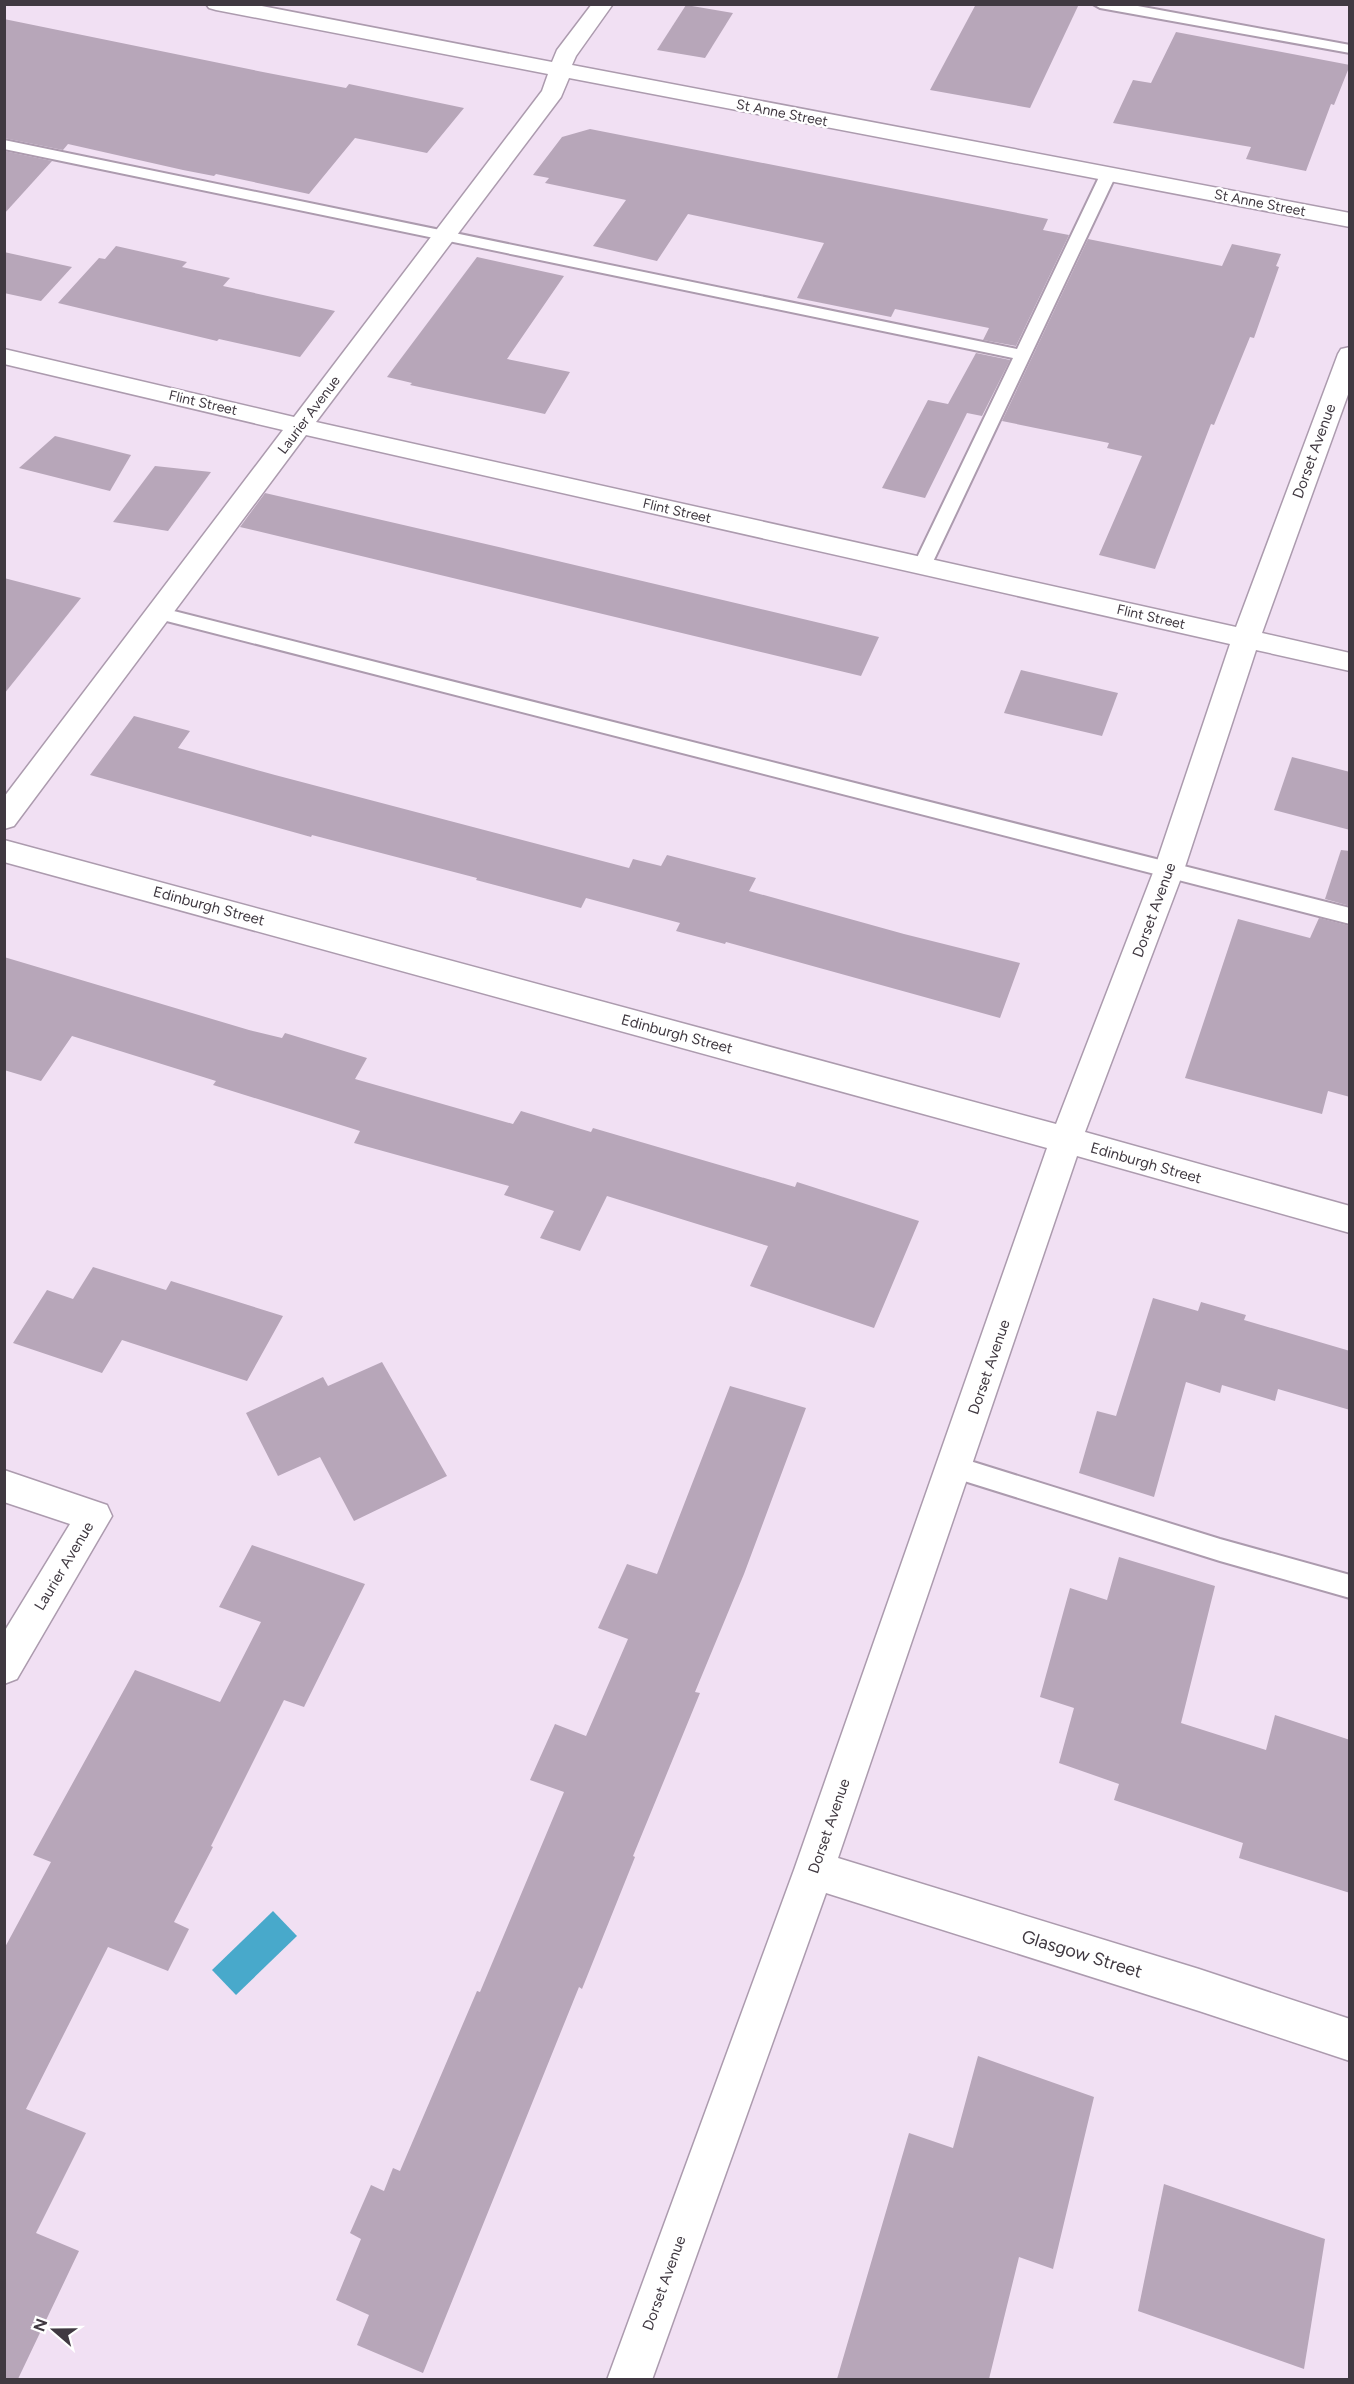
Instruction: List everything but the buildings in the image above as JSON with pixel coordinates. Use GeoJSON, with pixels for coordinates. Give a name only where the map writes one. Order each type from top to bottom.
{"type":"FeatureCollection","features":[{"type":"Feature","properties":{"kind":"street","name":"St Anne Street"},"geometry":{"type":"LineString","coordinates":[[216,4],[1350,220]]}},
{"type":"Feature","properties":{"kind":"street","name":"Laurier Avenue"},"geometry":{"type":"LineString","coordinates":[[4,819],[158,612],[553,92],[565,55],[603,4]]}},
{"type":"Feature","properties":{"kind":"street","name":"Dorset Avenue"},"geometry":{"type":"LineString","coordinates":[[628,2379],[814,1870],[1066,1140],[1169,870],[1246,638],[1350,354]]}},
{"type":"Feature","properties":{"kind":"street","name":"Flint Street"},"geometry":{"type":"LineString","coordinates":[[4,356],[300,426],[1350,662]]}},
{"type":"Feature","properties":{"kind":"street","name":"Edinburgh Street"},"geometry":{"type":"LineString","coordinates":[[4,851],[1066,1140],[1350,1220]]}},
{"type":"Feature","properties":{"kind":"street","name":"Laurier Avenue"},"geometry":{"type":"LineString","coordinates":[[4,1486],[94,1516],[4,1667]]}},
{"type":"Feature","properties":{"kind":"street","name":"Glasgow Street"},"geometry":{"type":"LineString","coordinates":[[814,1870],[1350,2040]]}},
{"type":"Feature","properties":{"kind":"lane"},"geometry":{"type":"LineString","coordinates":[[1100,4],[1350,49]]}},
{"type":"Feature","properties":{"kind":"lane"},"geometry":{"type":"LineString","coordinates":[[4,144],[1022,355]]}},
{"type":"Feature","properties":{"kind":"lane"},"geometry":{"type":"LineString","coordinates":[[922,566],[1108,175]]}},
{"type":"Feature","properties":{"kind":"lane"},"geometry":{"type":"LineString","coordinates":[[158,612],[1350,916]]}},
{"type":"Feature","properties":{"kind":"lane"},"geometry":{"type":"LineString","coordinates":[[954,1467],[1198,1543],[1350,1587]]}},
{"type":"Feature","properties":{"kind":"water"},"geometry":{"type":"Polygon","coordinates":[[[273,1911],[297,1936],[236,1995],[212,1970],[273,1911]]]}}]}
